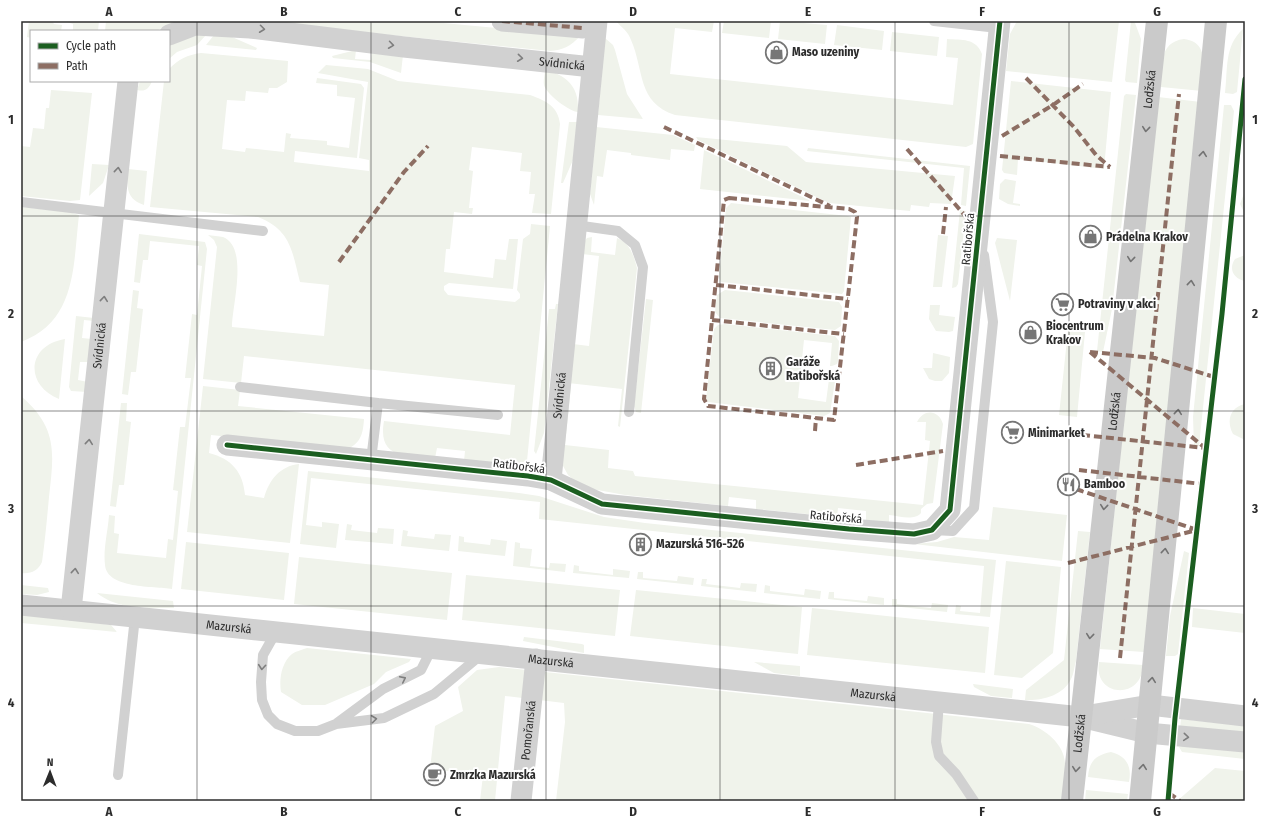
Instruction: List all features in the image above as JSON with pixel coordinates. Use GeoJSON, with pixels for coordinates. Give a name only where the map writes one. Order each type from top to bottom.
{"type":"FeatureCollection","features":[{"type":"Feature","properties":{"kind":"street"},"geometry":{"type":"LineString","coordinates":[[502,21],[590,24],[592,67]]}},
{"type":"Feature","properties":{"kind":"street","name":"Lodžská"},"geometry":{"type":"LineString","coordinates":[[1072,801],[1157,21]]}},
{"type":"Feature","properties":{"kind":"street"},"geometry":{"type":"LineString","coordinates":[[1140,801],[1216,21]]}},
{"type":"Feature","properties":{"kind":"street","name":"Svídnická"},"geometry":{"type":"LineString","coordinates":[[170,35],[195,25],[250,28],[404,47],[592,67],[575,225],[551,480]]}},
{"type":"Feature","properties":{"kind":"street","name":"Ratibořská"},"geometry":{"type":"LineString","coordinates":[[227,445],[551,480],[602,504],[849,529],[914,534],[932,530],[950,510],[999,25]]}},
{"type":"Feature","properties":{"kind":"street","name":"Svídnická"},"geometry":{"type":"LineString","coordinates":[[71,610],[128,82]]}},
{"type":"Feature","properties":{"kind":"street","name":"Mazurská"},"geometry":{"type":"LineString","coordinates":[[21,605],[1081,717]]}},
{"type":"Feature","properties":{"kind":"street","name":"Pomořanská"},"geometry":{"type":"LineString","coordinates":[[521,801],[536,659]]}},
{"type":"Feature","properties":{"kind":"street"},"geometry":{"type":"LineString","coordinates":[[1081,717],[1150,705],[1245,716]]}},
{"type":"Feature","properties":{"kind":"street"},"geometry":{"type":"LineString","coordinates":[[1081,717],[1147,733],[1245,742]]}},
{"type":"Feature","properties":{"kind":"lane"},"geometry":{"type":"LineString","coordinates":[[934,21],[999,25]]}},
{"type":"Feature","properties":{"kind":"lane"},"geometry":{"type":"LineString","coordinates":[[21,202],[263,231]]}},
{"type":"Feature","properties":{"kind":"lane"},"geometry":{"type":"LineString","coordinates":[[575,225],[618,231],[634,245],[643,267],[629,412]]}},
{"type":"Feature","properties":{"kind":"lane"},"geometry":{"type":"LineString","coordinates":[[240,387],[498,415]]}},
{"type":"Feature","properties":{"kind":"lane"},"geometry":{"type":"LineString","coordinates":[[371,460],[378,403]]}},
{"type":"Feature","properties":{"kind":"lane"},"geometry":{"type":"LineString","coordinates":[[118,775],[135,617]]}},
{"type":"Feature","properties":{"kind":"lane"},"geometry":{"type":"LineString","coordinates":[[276,632],[263,655],[261,682],[262,700],[268,715],[277,724],[295,731],[318,731],[336,724],[384,718],[434,694],[483,653]]}},
{"type":"Feature","properties":{"kind":"lane"},"geometry":{"type":"LineString","coordinates":[[336,724],[383,689],[421,670],[432,648]]}},
{"type":"Feature","properties":{"kind":"lane"},"geometry":{"type":"LineString","coordinates":[[939,702],[936,742],[939,756],[956,774],[974,801]]}},
{"type":"Feature","properties":{"kind":"shaded area"},"geometry":{"type":"Polygon","coordinates":[[[29,21],[52,21],[54,24],[62,25],[61,30],[30,30],[30,38],[27,37],[29,21]]]}},
{"type":"Feature","properties":{"kind":"shaded area"},"geometry":{"type":"Polygon","coordinates":[[[64,21],[99,21],[98,30],[73,30],[73,24],[64,21]]]}},
{"type":"Feature","properties":{"kind":"shaded area"},"geometry":{"type":"Polygon","coordinates":[[[106,21],[177,21],[158,30],[105,30],[106,21]]]}},
{"type":"Feature","properties":{"kind":"shaded area"},"geometry":{"type":"Polygon","coordinates":[[[249,21],[422,21],[580,36],[566,47],[559,50],[550,51],[249,21]]]}},
{"type":"Feature","properties":{"kind":"shaded area"},"geometry":{"type":"Polygon","coordinates":[[[616,21],[714,21],[712,32],[675,28],[670,74],[953,105],[958,58],[946,57],[947,39],[972,42],[982,54],[973,144],[966,147],[675,115],[663,110],[648,94],[630,37],[616,21]]]}},
{"type":"Feature","properties":{"kind":"shaded area"},"geometry":{"type":"Polygon","coordinates":[[[724,21],[771,21],[769,38],[722,33],[724,21]]]}},
{"type":"Feature","properties":{"kind":"shaded area"},"geometry":{"type":"Polygon","coordinates":[[[780,21],[827,25],[825,44],[778,39],[780,21]]]}},
{"type":"Feature","properties":{"kind":"shaded area"},"geometry":{"type":"Polygon","coordinates":[[[1017,21],[1119,21],[1112,82],[1006,71],[1010,34],[1017,21]]]}},
{"type":"Feature","properties":{"kind":"shaded area"},"geometry":{"type":"Polygon","coordinates":[[[1131,21],[1135,23],[1141,39],[1137,83],[1126,82],[1125,80],[1131,21]]]}},
{"type":"Feature","properties":{"kind":"shaded area"},"geometry":{"type":"Polygon","coordinates":[[[837,25],[884,31],[882,50],[834,45],[837,25]]]}},
{"type":"Feature","properties":{"kind":"shaded area"},"geometry":{"type":"Polygon","coordinates":[[[1243,29],[1237,92],[1233,94],[1225,93],[1230,50],[1237,36],[1243,29]]]}},
{"type":"Feature","properties":{"kind":"shaded area"},"geometry":{"type":"Polygon","coordinates":[[[892,32],[939,37],[937,56],[890,51],[892,32]]]}},
{"type":"Feature","properties":{"kind":"shaded area"},"geometry":{"type":"Polygon","coordinates":[[[199,35],[206,35],[197,45],[177,52],[170,58],[170,44],[176,41],[199,35]]]}},
{"type":"Feature","properties":{"kind":"shaded area"},"geometry":{"type":"Polygon","coordinates":[[[214,35],[232,37],[257,48],[256,50],[206,45],[214,35]]]}},
{"type":"Feature","properties":{"kind":"shaded area"},"geometry":{"type":"Polygon","coordinates":[[[605,38],[613,45],[627,94],[643,119],[598,115],[605,38]]]}},
{"type":"Feature","properties":{"kind":"shaded area"},"geometry":{"type":"Polygon","coordinates":[[[1184,39],[1193,41],[1202,52],[1204,67],[1202,91],[1161,87],[1162,64],[1166,50],[1176,41],[1184,39]]]}},
{"type":"Feature","properties":{"kind":"shaded area"},"geometry":{"type":"Polygon","coordinates":[[[356,50],[355,59],[371,60],[372,52],[403,55],[401,73],[370,62],[333,58],[332,56],[356,50]]]}},
{"type":"Feature","properties":{"kind":"shaded area"},"geometry":{"type":"Polygon","coordinates":[[[201,53],[288,61],[287,82],[277,88],[269,88],[268,93],[246,91],[245,101],[227,100],[222,149],[245,152],[246,148],[284,152],[286,133],[291,134],[290,138],[327,141],[327,145],[349,148],[355,98],[337,96],[337,85],[316,83],[317,78],[361,84],[364,88],[357,158],[295,151],[294,162],[369,171],[369,160],[359,158],[368,82],[318,73],[326,65],[368,69],[398,81],[530,95],[546,102],[554,108],[560,124],[551,214],[532,213],[535,194],[529,194],[531,172],[520,171],[522,153],[472,147],[469,170],[473,171],[469,208],[473,208],[472,214],[454,212],[450,249],[446,249],[444,272],[493,278],[495,259],[506,260],[509,239],[518,239],[513,289],[449,283],[444,286],[444,290],[448,295],[515,302],[520,298],[520,294],[517,290],[523,239],[530,234],[531,224],[550,226],[527,461],[513,465],[464,461],[465,451],[437,448],[435,458],[405,456],[390,449],[385,443],[383,434],[384,421],[510,435],[515,385],[244,356],[241,383],[203,379],[217,247],[214,240],[208,235],[223,237],[231,243],[235,252],[237,278],[232,327],[324,336],[329,285],[300,282],[292,251],[284,235],[269,222],[258,217],[150,207],[164,82],[170,82],[170,68],[187,56],[201,53]]]}},
{"type":"Feature","properties":{"kind":"shaded area"},"geometry":{"type":"Polygon","coordinates":[[[545,69],[560,76],[571,84],[577,96],[578,112],[559,102],[549,93],[544,85],[545,69]]]}},
{"type":"Feature","properties":{"kind":"shaded area"},"geometry":{"type":"Polygon","coordinates":[[[1011,81],[1111,92],[1104,169],[1018,159],[1017,175],[1004,173],[1002,170],[1011,81]]]}},
{"type":"Feature","properties":{"kind":"shaded area"},"geometry":{"type":"Polygon","coordinates":[[[140,82],[152,82],[148,88],[142,91],[137,90],[140,82]]]}},
{"type":"Feature","properties":{"kind":"shaded area"},"geometry":{"type":"Polygon","coordinates":[[[51,90],[92,93],[80,200],[70,201],[21,196],[21,146],[30,147],[33,128],[44,129],[46,108],[49,108],[51,90]]]}},
{"type":"Feature","properties":{"kind":"shaded area"},"geometry":{"type":"Polygon","coordinates":[[[1126,94],[1136,95],[1112,309],[1103,352],[1097,351],[1124,96],[1126,94]]]}},
{"type":"Feature","properties":{"kind":"shaded area"},"geometry":{"type":"Polygon","coordinates":[[[1158,97],[1201,102],[1144,652],[1100,649],[1158,97]]]}},
{"type":"Feature","properties":{"kind":"shaded area"},"geometry":{"type":"Polygon","coordinates":[[[1224,105],[1231,105],[1234,111],[1199,446],[1194,446],[1193,417],[1224,105]]]}},
{"type":"Feature","properties":{"kind":"shaded area"},"geometry":{"type":"Polygon","coordinates":[[[569,122],[577,122],[573,160],[563,183],[561,183],[569,122]]]}},
{"type":"Feature","properties":{"kind":"shaded area"},"geometry":{"type":"Polygon","coordinates":[[[596,127],[673,135],[695,145],[694,151],[671,149],[670,160],[607,150],[603,177],[597,176],[594,205],[590,194],[596,127]]]}},
{"type":"Feature","properties":{"kind":"shaded area"},"geometry":{"type":"Polygon","coordinates":[[[696,137],[787,146],[806,162],[955,176],[951,204],[930,203],[929,207],[911,205],[910,211],[829,203],[698,140],[696,137]]]}},
{"type":"Feature","properties":{"kind":"shaded area"},"geometry":{"type":"Polygon","coordinates":[[[808,148],[970,166],[966,206],[961,205],[964,168],[807,151],[808,148]]]}},
{"type":"Feature","properties":{"kind":"shaded area"},"geometry":{"type":"Polygon","coordinates":[[[704,150],[811,201],[700,189],[704,150]]]}},
{"type":"Feature","properties":{"kind":"shaded area"},"geometry":{"type":"Polygon","coordinates":[[[92,164],[109,165],[103,183],[89,196],[92,164]]]}},
{"type":"Feature","properties":{"kind":"shaded area"},"geometry":{"type":"Polygon","coordinates":[[[128,169],[147,171],[144,205],[133,199],[128,191],[128,169]]]}},
{"type":"Feature","properties":{"kind":"shaded area"},"geometry":{"type":"Polygon","coordinates":[[[1005,179],[1016,181],[1013,203],[1020,204],[1020,206],[1008,204],[999,199],[1000,184],[1005,179]]]}},
{"type":"Feature","properties":{"kind":"shaded area"},"geometry":{"type":"Polygon","coordinates":[[[1245,191],[1245,214],[1240,204],[1245,191]]]}},
{"type":"Feature","properties":{"kind":"shaded area"},"geometry":{"type":"Polygon","coordinates":[[[731,203],[851,217],[844,291],[842,294],[721,282],[719,277],[726,208],[731,203]]]}},
{"type":"Feature","properties":{"kind":"shaded area"},"geometry":{"type":"Polygon","coordinates":[[[21,207],[69,212],[79,215],[73,272],[69,289],[62,306],[53,320],[39,333],[21,342],[21,207]]]}},
{"type":"Feature","properties":{"kind":"shaded area"},"geometry":{"type":"Polygon","coordinates":[[[960,210],[966,211],[958,284],[956,287],[952,288],[960,210]]]}},
{"type":"Feature","properties":{"kind":"shaded area"},"geometry":{"type":"Polygon","coordinates":[[[139,234],[205,242],[207,249],[172,589],[132,585],[122,582],[108,573],[105,565],[105,546],[109,515],[115,516],[114,533],[119,534],[117,553],[166,558],[168,539],[173,540],[178,491],[173,490],[180,427],[185,427],[191,378],[185,378],[192,314],[197,315],[202,266],[197,265],[199,246],[150,241],[148,260],[143,260],[140,283],[134,282],[139,234]]]}},
{"type":"Feature","properties":{"kind":"shaded area"},"geometry":{"type":"Polygon","coordinates":[[[938,235],[948,236],[942,287],[933,287],[938,235]]]}},
{"type":"Feature","properties":{"kind":"shaded area"},"geometry":{"type":"Polygon","coordinates":[[[592,237],[591,252],[615,255],[617,238],[621,240],[631,250],[637,268],[620,427],[618,426],[622,389],[568,383],[573,344],[589,346],[599,256],[582,254],[584,242],[587,238],[592,237]]]}},
{"type":"Feature","properties":{"kind":"shaded area"},"geometry":{"type":"Polygon","coordinates":[[[997,238],[1017,240],[1010,301],[995,243],[997,238]]]}},
{"type":"Feature","properties":{"kind":"shaded area"},"geometry":{"type":"Polygon","coordinates":[[[1245,255],[1245,281],[1235,276],[1232,266],[1235,259],[1245,255]]]}},
{"type":"Feature","properties":{"kind":"shaded area"},"geometry":{"type":"Polygon","coordinates":[[[133,290],[139,291],[137,308],[143,309],[136,372],[131,372],[128,395],[122,394],[133,290]]]}},
{"type":"Feature","properties":{"kind":"shaded area"},"geometry":{"type":"Polygon","coordinates":[[[725,290],[839,302],[842,307],[841,326],[835,330],[720,318],[715,312],[717,295],[725,290]]]}},
{"type":"Feature","properties":{"kind":"shaded area"},"geometry":{"type":"Polygon","coordinates":[[[646,299],[653,300],[641,413],[636,412],[634,406],[646,299]]]}},
{"type":"Feature","properties":{"kind":"shaded area"},"geometry":{"type":"Polygon","coordinates":[[[556,304],[558,304],[544,433],[536,454],[534,451],[549,309],[555,309],[556,304]]]}},
{"type":"Feature","properties":{"kind":"shaded area"},"geometry":{"type":"Polygon","coordinates":[[[930,305],[940,305],[939,315],[955,317],[953,331],[936,331],[929,319],[930,305]]]}},
{"type":"Feature","properties":{"kind":"shaded area"},"geometry":{"type":"Polygon","coordinates":[[[76,316],[94,318],[94,321],[84,320],[82,338],[92,339],[90,362],[80,362],[78,380],[88,382],[87,392],[71,391],[69,387],[76,316]]]}},
{"type":"Feature","properties":{"kind":"shaded area"},"geometry":{"type":"Polygon","coordinates":[[[725,324],[835,336],[839,341],[838,361],[837,364],[832,366],[830,366],[832,343],[804,340],[798,398],[826,402],[829,379],[831,376],[835,381],[830,413],[824,416],[708,402],[706,399],[714,329],[718,325],[725,324]]]}},
{"type":"Feature","properties":{"kind":"shaded area"},"geometry":{"type":"Polygon","coordinates":[[[1068,330],[1085,332],[1077,417],[1059,415],[1068,330]]]}},
{"type":"Feature","properties":{"kind":"shaded area"},"geometry":{"type":"Polygon","coordinates":[[[65,339],[59,399],[48,393],[40,385],[35,375],[35,366],[37,357],[43,349],[52,343],[65,339]]]}},
{"type":"Feature","properties":{"kind":"shaded area"},"geometry":{"type":"Polygon","coordinates":[[[933,353],[950,357],[949,373],[942,381],[929,379],[923,368],[932,368],[933,353]]]}},
{"type":"Feature","properties":{"kind":"shaded area"},"geometry":{"type":"Polygon","coordinates":[[[568,385],[571,385],[565,445],[609,450],[608,468],[633,471],[635,476],[923,505],[930,441],[925,440],[926,422],[917,422],[923,414],[931,412],[941,419],[943,424],[933,503],[927,504],[921,509],[921,513],[914,517],[889,515],[889,523],[866,520],[866,511],[838,508],[837,517],[756,509],[756,500],[729,497],[728,506],[625,495],[592,489],[576,482],[568,475],[562,464],[568,385]]]}},
{"type":"Feature","properties":{"kind":"shaded area"},"geometry":{"type":"Polygon","coordinates":[[[203,386],[240,390],[238,406],[364,419],[363,429],[359,440],[348,449],[211,435],[209,453],[224,459],[235,468],[242,480],[245,495],[264,498],[269,485],[276,475],[292,465],[299,464],[290,543],[187,532],[203,386]]]}},
{"type":"Feature","properties":{"kind":"shaded area"},"geometry":{"type":"Polygon","coordinates":[[[21,396],[42,419],[51,442],[52,454],[51,481],[42,562],[36,570],[25,573],[21,573],[21,396]]]}},
{"type":"Feature","properties":{"kind":"shaded area"},"geometry":{"type":"Polygon","coordinates":[[[121,403],[127,403],[126,421],[131,422],[124,485],[119,485],[116,507],[110,506],[121,403]]]}},
{"type":"Feature","properties":{"kind":"shaded area"},"geometry":{"type":"Polygon","coordinates":[[[1245,404],[1245,440],[1233,434],[1230,420],[1233,411],[1245,404]]]}},
{"type":"Feature","properties":{"kind":"shaded area"},"geometry":{"type":"Polygon","coordinates":[[[308,471],[539,496],[604,517],[645,523],[996,560],[990,617],[955,614],[956,605],[961,606],[960,611],[980,613],[984,566],[539,519],[540,502],[311,478],[306,525],[322,527],[322,522],[339,524],[336,548],[300,544],[308,471]]]}},
{"type":"Feature","properties":{"kind":"shaded area"},"geometry":{"type":"Polygon","coordinates":[[[993,507],[1067,515],[1062,561],[914,544],[937,542],[954,537],[989,540],[993,507]]]}},
{"type":"Feature","properties":{"kind":"shaded area"},"geometry":{"type":"Polygon","coordinates":[[[347,524],[352,525],[351,530],[377,533],[378,528],[394,529],[393,544],[345,540],[347,524]]]}},
{"type":"Feature","properties":{"kind":"shaded area"},"geometry":{"type":"Polygon","coordinates":[[[403,530],[408,531],[407,536],[434,539],[435,534],[451,535],[449,551],[401,546],[403,530]]]}},
{"type":"Feature","properties":{"kind":"shaded area"},"geometry":{"type":"Polygon","coordinates":[[[1078,531],[1090,532],[1076,661],[1073,675],[1063,690],[1038,700],[1025,700],[1026,690],[1064,660],[1078,531]]]}},
{"type":"Feature","properties":{"kind":"shaded area"},"geometry":{"type":"Polygon","coordinates":[[[459,536],[464,537],[464,542],[490,545],[491,539],[507,541],[505,556],[458,551],[459,536]]]}},
{"type":"Feature","properties":{"kind":"shaded area"},"geometry":{"type":"Polygon","coordinates":[[[186,542],[289,553],[284,600],[181,589],[186,542]]]}},
{"type":"Feature","properties":{"kind":"shaded area"},"geometry":{"type":"Polygon","coordinates":[[[515,542],[520,543],[520,548],[532,549],[530,566],[549,568],[550,563],[566,564],[565,572],[513,566],[515,542]]]}},
{"type":"Feature","properties":{"kind":"shaded area"},"geometry":{"type":"Polygon","coordinates":[[[1184,551],[1189,553],[1178,654],[1175,656],[1166,656],[1170,616],[1184,551]]]}},
{"type":"Feature","properties":{"kind":"shaded area"},"geometry":{"type":"Polygon","coordinates":[[[299,557],[452,573],[447,620],[294,604],[299,557]]]}},
{"type":"Feature","properties":{"kind":"shaded area"},"geometry":{"type":"Polygon","coordinates":[[[1006,561],[1061,567],[1053,653],[1022,678],[994,675],[1006,561]]]}},
{"type":"Feature","properties":{"kind":"shaded area"},"geometry":{"type":"Polygon","coordinates":[[[574,565],[579,566],[579,571],[613,575],[613,569],[630,571],[629,578],[573,573],[574,565]]]}},
{"type":"Feature","properties":{"kind":"shaded area"},"geometry":{"type":"Polygon","coordinates":[[[638,572],[643,572],[643,578],[677,581],[678,576],[694,578],[693,585],[637,579],[638,572]]]}},
{"type":"Feature","properties":{"kind":"shaded area"},"geometry":{"type":"Polygon","coordinates":[[[466,575],[620,590],[615,636],[462,620],[466,575]]]}},
{"type":"Feature","properties":{"kind":"shaded area"},"geometry":{"type":"Polygon","coordinates":[[[702,579],[707,579],[706,584],[740,588],[741,583],[757,584],[756,592],[701,586],[702,579]]]}},
{"type":"Feature","properties":{"kind":"shaded area"},"geometry":{"type":"Polygon","coordinates":[[[21,585],[48,588],[49,592],[37,595],[21,594],[21,585]]]}},
{"type":"Feature","properties":{"kind":"shaded area"},"geometry":{"type":"Polygon","coordinates":[[[765,585],[770,586],[770,591],[804,595],[805,589],[821,591],[820,599],[764,593],[765,585]]]}},
{"type":"Feature","properties":{"kind":"shaded area"},"geometry":{"type":"Polygon","coordinates":[[[636,590],[802,607],[798,654],[630,636],[636,590]]]}},
{"type":"Feature","properties":{"kind":"shaded area"},"geometry":{"type":"Polygon","coordinates":[[[829,592],[834,592],[834,598],[867,601],[868,596],[884,598],[884,605],[828,599],[829,592]]]}},
{"type":"Feature","properties":{"kind":"shaded area"},"geometry":{"type":"Polygon","coordinates":[[[97,593],[173,601],[174,608],[133,607],[114,603],[97,593]]]}},
{"type":"Feature","properties":{"kind":"shaded area"},"geometry":{"type":"Polygon","coordinates":[[[892,599],[897,599],[897,604],[931,608],[932,603],[948,605],[947,612],[892,606],[892,599]]]}},
{"type":"Feature","properties":{"kind":"shaded area"},"geometry":{"type":"Polygon","coordinates":[[[812,608],[989,627],[985,673],[807,655],[812,608]]]}},
{"type":"Feature","properties":{"kind":"shaded area"},"geometry":{"type":"Polygon","coordinates":[[[1193,608],[1245,614],[1245,633],[1192,627],[1193,608]]]}},
{"type":"Feature","properties":{"kind":"shaded area"},"geometry":{"type":"Polygon","coordinates":[[[21,613],[111,625],[117,632],[21,623],[21,613]]]}},
{"type":"Feature","properties":{"kind":"shaded area"},"geometry":{"type":"Polygon","coordinates":[[[524,637],[582,644],[584,645],[584,653],[523,641],[524,637]]]}},
{"type":"Feature","properties":{"kind":"shaded area"},"geometry":{"type":"Polygon","coordinates":[[[307,648],[411,659],[409,662],[386,672],[374,684],[325,705],[302,705],[281,692],[280,682],[283,667],[288,658],[297,651],[307,648]]]}},
{"type":"Feature","properties":{"kind":"shaded area"},"geometry":{"type":"Polygon","coordinates":[[[754,662],[800,666],[800,676],[774,673],[754,662]]]}},
{"type":"Feature","properties":{"kind":"shaded area"},"geometry":{"type":"Polygon","coordinates":[[[1099,662],[1143,665],[1141,677],[1135,685],[1127,689],[1118,690],[1110,688],[1103,682],[1099,674],[1099,662]]]}},
{"type":"Feature","properties":{"kind":"shaded area"},"geometry":{"type":"Polygon","coordinates":[[[499,667],[1029,724],[1035,726],[1053,738],[1064,756],[1065,777],[1062,801],[556,801],[565,722],[564,703],[505,696],[495,801],[480,801],[483,775],[430,769],[435,726],[463,711],[458,687],[477,670],[499,667]]]}},
{"type":"Feature","properties":{"kind":"shaded area"},"geometry":{"type":"Polygon","coordinates":[[[973,684],[1013,689],[1012,698],[991,696],[974,687],[973,684]]]}},
{"type":"Feature","properties":{"kind":"shaded area"},"geometry":{"type":"Polygon","coordinates":[[[1181,719],[1245,726],[1245,735],[1180,728],[1181,719]]]}},
{"type":"Feature","properties":{"kind":"shaded area"},"geometry":{"type":"Polygon","coordinates":[[[1190,743],[1245,746],[1245,759],[1182,752],[1179,747],[1190,743]]]}},
{"type":"Feature","properties":{"kind":"shaded area"},"geometry":{"type":"Polygon","coordinates":[[[1111,752],[1125,759],[1130,772],[1129,782],[1088,777],[1090,767],[1094,760],[1101,755],[1111,752]]]}},
{"type":"Feature","properties":{"kind":"shaded area"},"geometry":{"type":"Polygon","coordinates":[[[1215,768],[1245,771],[1245,801],[1177,801],[1215,768]]]}},
{"type":"Feature","properties":{"kind":"shaded area"},"geometry":{"type":"Polygon","coordinates":[[[1086,790],[1128,794],[1127,801],[1085,801],[1086,790]]]}},
{"type":"Feature","properties":{"kind":"marked path"},"geometry":{"type":"LineString","coordinates":[[502,21],[583,28]]}},
{"type":"Feature","properties":{"kind":"marked path"},"geometry":{"type":"LineString","coordinates":[[1026,78],[1074,127],[1096,155],[1110,167]]}},
{"type":"Feature","properties":{"kind":"marked path"},"geometry":{"type":"LineString","coordinates":[[1002,136],[1053,105],[1083,84]]}},
{"type":"Feature","properties":{"kind":"marked path"},"geometry":{"type":"LineString","coordinates":[[1120,658],[1179,94]]}},
{"type":"Feature","properties":{"kind":"marked path"},"geometry":{"type":"LineString","coordinates":[[664,127],[830,206]]}},
{"type":"Feature","properties":{"kind":"marked path"},"geometry":{"type":"LineString","coordinates":[[339,262],[404,172],[428,146]]}},
{"type":"Feature","properties":{"kind":"marked path"},"geometry":{"type":"LineString","coordinates":[[907,149],[968,219]]}},
{"type":"Feature","properties":{"kind":"marked path"},"geometry":{"type":"LineString","coordinates":[[1000,156],[1110,167]]}},
{"type":"Feature","properties":{"kind":"marked path"},"geometry":{"type":"LineString","coordinates":[[729,198],[849,209],[855,212],[857,217],[834,420],[708,406],[704,399],[724,200],[729,198]]}},
{"type":"Feature","properties":{"kind":"marked path"},"geometry":{"type":"LineString","coordinates":[[943,234],[946,207]]}},
{"type":"Feature","properties":{"kind":"marked path"},"geometry":{"type":"LineString","coordinates":[[716,285],[848,299]]}},
{"type":"Feature","properties":{"kind":"marked path"},"geometry":{"type":"LineString","coordinates":[[712,320],[844,334]]}},
{"type":"Feature","properties":{"kind":"marked path"},"geometry":{"type":"LineString","coordinates":[[1090,352],[1205,448]]}},
{"type":"Feature","properties":{"kind":"marked path"},"geometry":{"type":"LineString","coordinates":[[1090,352],[1155,358],[1214,377]]}},
{"type":"Feature","properties":{"kind":"marked path"},"geometry":{"type":"LineString","coordinates":[[815,431],[816,418]]}},
{"type":"Feature","properties":{"kind":"marked path"},"geometry":{"type":"LineString","coordinates":[[1082,435],[1205,448]]}},
{"type":"Feature","properties":{"kind":"marked path"},"geometry":{"type":"LineString","coordinates":[[856,465],[943,451]]}},
{"type":"Feature","properties":{"kind":"marked path"},"geometry":{"type":"LineString","coordinates":[[1079,470],[1202,484]]}},
{"type":"Feature","properties":{"kind":"marked path"},"geometry":{"type":"LineString","coordinates":[[1076,489],[1197,530]]}},
{"type":"Feature","properties":{"kind":"marked path"},"geometry":{"type":"LineString","coordinates":[[1068,563],[1197,530]]}},
{"type":"Feature","properties":{"kind":"marked path"},"geometry":{"type":"LineString","coordinates":[[1169,793],[1180,801]]}},
{"type":"Feature","properties":{"kind":"cycle path"},"geometry":{"type":"LineString","coordinates":[[227,445],[528,476],[551,480],[602,504],[849,529],[914,534],[932,530],[950,510],[1000,21]]}},
{"type":"Feature","properties":{"kind":"cycle path"},"geometry":{"type":"LineString","coordinates":[[1168,801],[1175,718],[1222,314],[1245,79]]}},
{"type":"Feature","properties":{"kind":"place","name":"Maso uzeniny"},"geometry":{"type":"Point","coordinates":[776,52]}},
{"type":"Feature","properties":{"kind":"place","name":"Prádelna Krakov"},"geometry":{"type":"Point","coordinates":[1090,237]}},
{"type":"Feature","properties":{"kind":"place","name":"Potraviny v akci"},"geometry":{"type":"Point","coordinates":[1063,304]}},
{"type":"Feature","properties":{"kind":"place","name":"Biocentrum Krakov"},"geometry":{"type":"Point","coordinates":[1030,333]}},
{"type":"Feature","properties":{"kind":"place","name":"Garáže Ratibořská"},"geometry":{"type":"Point","coordinates":[771,369]}},
{"type":"Feature","properties":{"kind":"place","name":"Minimarket"},"geometry":{"type":"Point","coordinates":[1013,433]}},
{"type":"Feature","properties":{"kind":"place","name":"Bamboo"},"geometry":{"type":"Point","coordinates":[1068,484]}},
{"type":"Feature","properties":{"kind":"place","name":"Mazurská 516-526"},"geometry":{"type":"Point","coordinates":[641,544]}},
{"type":"Feature","properties":{"kind":"place","name":"Zmrzka Mazurská"},"geometry":{"type":"Point","coordinates":[434,775]}}]}
